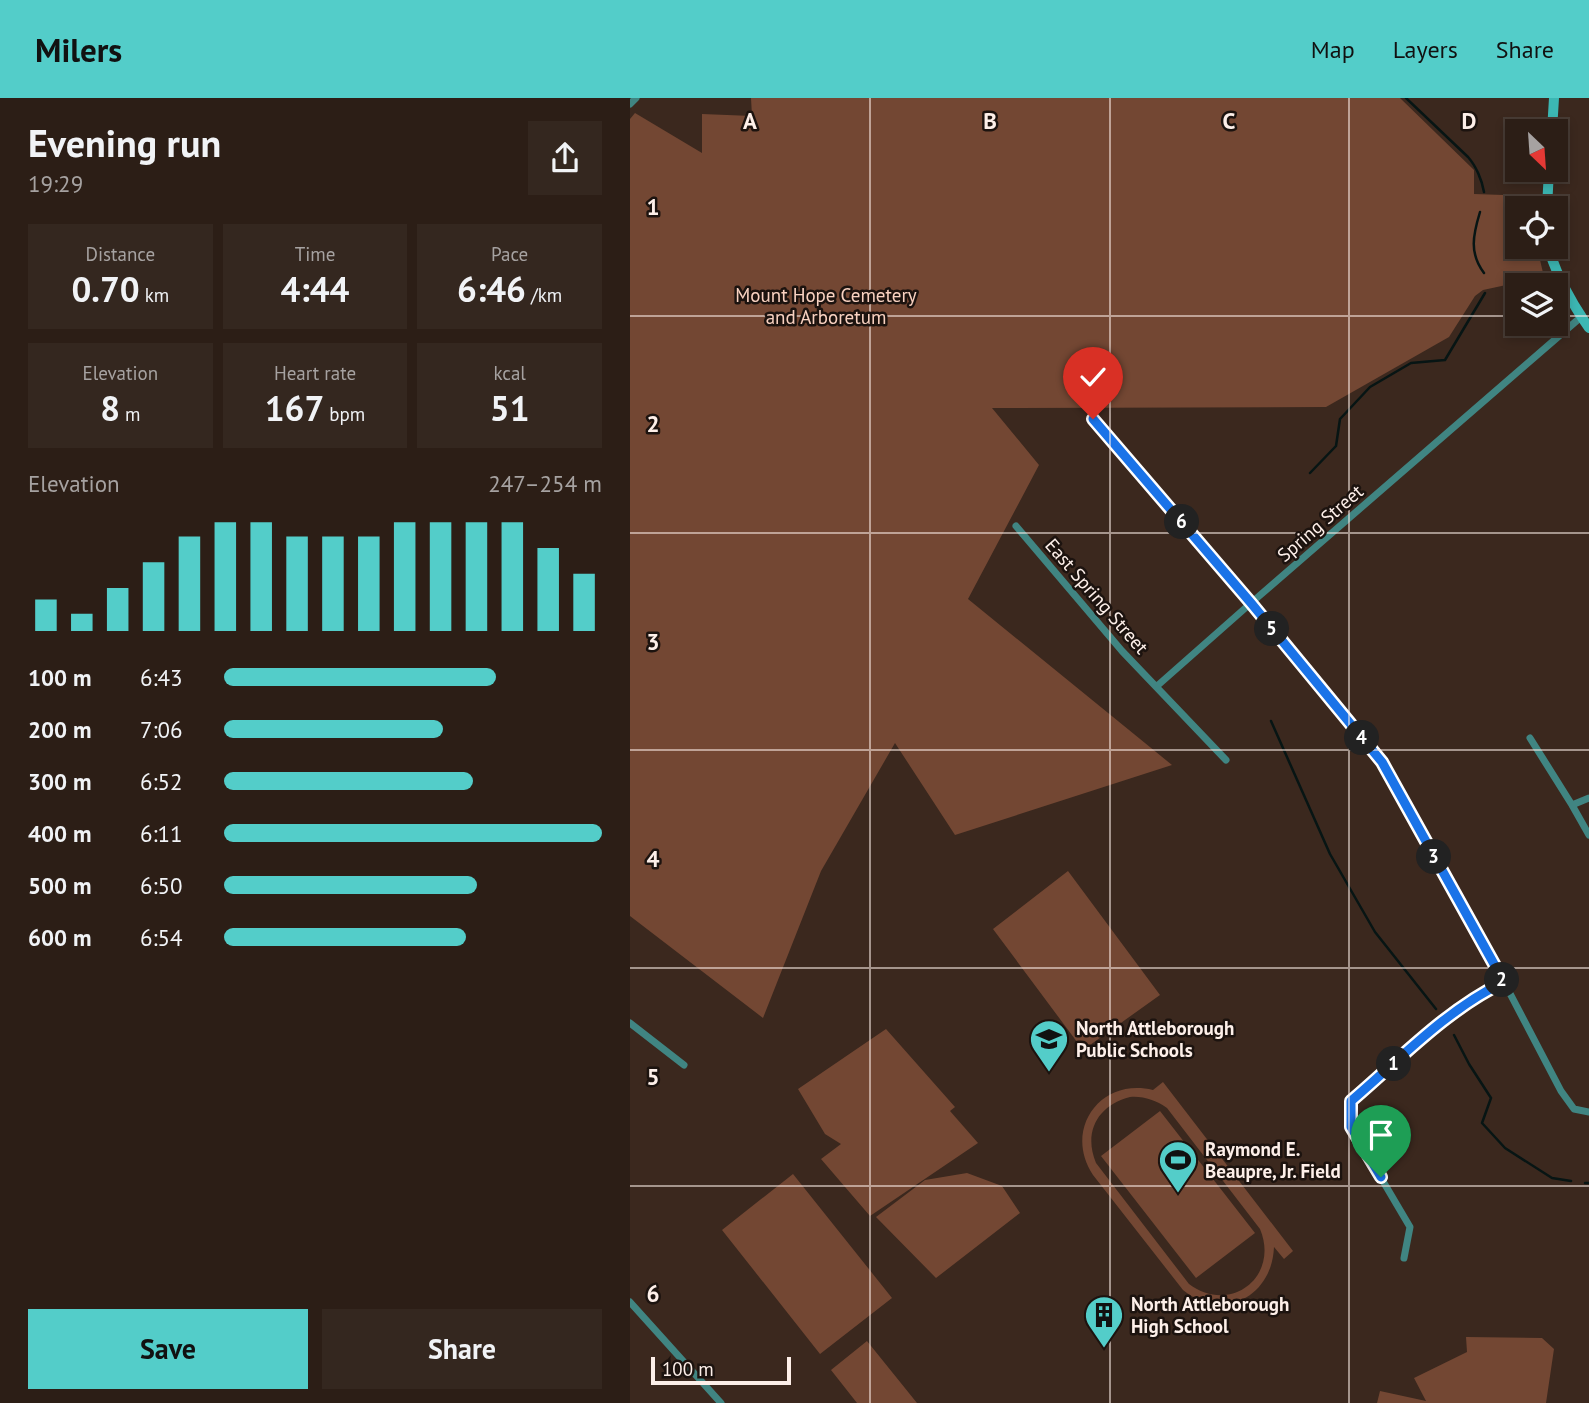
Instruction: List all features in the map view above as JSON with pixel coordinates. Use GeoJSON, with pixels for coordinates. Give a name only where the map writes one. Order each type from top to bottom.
{"type":"FeatureCollection","features":[{"type":"Feature","properties":{"kind":"street"},"geometry":{"type":"LineString","coordinates":[[630,104],[636,98]]}},
{"type":"Feature","properties":{"kind":"street"},"geometry":{"type":"LineString","coordinates":[[1553,119],[1554,98]]}},
{"type":"Feature","properties":{"kind":"street"},"geometry":{"type":"LineString","coordinates":[[1552,259],[1565,292],[1589,328]]}},
{"type":"Feature","properties":{"kind":"street","name":"Spring Street"},"geometry":{"type":"LineString","coordinates":[[1157,686],[1581,317]]}},
{"type":"Feature","properties":{"kind":"street"},"geometry":{"type":"LineString","coordinates":[[1093,419],[1251,603],[1382,762],[1561,1091],[1574,1109],[1589,1112]]}},
{"type":"Feature","properties":{"kind":"street","name":"East Spring Street"},"geometry":{"type":"LineString","coordinates":[[1016,526],[1122,651],[1157,686]]}},
{"type":"Feature","properties":{"kind":"street"},"geometry":{"type":"LineString","coordinates":[[1157,686],[1226,760]]}},
{"type":"Feature","properties":{"kind":"street"},"geometry":{"type":"LineString","coordinates":[[1530,738],[1589,835]]}},
{"type":"Feature","properties":{"kind":"street"},"geometry":{"type":"LineString","coordinates":[[1572,805],[1589,798]]}},
{"type":"Feature","properties":{"kind":"street"},"geometry":{"type":"LineString","coordinates":[[1404,1258],[1410,1227],[1351,1127],[1351,1101],[1452,1014],[1504,982]]}},
{"type":"Feature","properties":{"kind":"street"},"geometry":{"type":"LineString","coordinates":[[630,1023],[684,1065]]}},
{"type":"Feature","properties":{"kind":"street"},"geometry":{"type":"LineString","coordinates":[[630,1302],[721,1403]]}},
{"type":"Feature","properties":{"kind":"green space","name":"Mount Hope Cemetery and Arboretum"},"geometry":{"type":"Polygon","coordinates":[[[751,98],[1400,98],[1474,170],[1474,194],[1538,196],[1505,196],[1505,259],[1540,259],[1543,273],[1505,273],[1505,285],[1483,290],[1475,296],[1449,337],[1326,407],[992,408],[1039,465],[968,599],[1172,765],[955,835],[895,743],[821,871],[763,1018],[630,916],[630,119],[635,113],[702,153],[702,114],[752,116],[751,98]]]}},
{"type":"Feature","properties":{"kind":"green space"},"geometry":{"type":"Polygon","coordinates":[[[1068,871],[1160,995],[1083,1050],[993,929],[1068,871]]]}},
{"type":"Feature","properties":{"kind":"green space"},"geometry":{"type":"Polygon","coordinates":[[[886,1029],[955,1107],[950,1111],[978,1143],[870,1216],[821,1159],[841,1144],[825,1134],[798,1089],[886,1029]]]}},
{"type":"Feature","properties":{"kind":"green space"},"geometry":{"type":"Polygon","coordinates":[[[1163,1082],[1293,1251],[1284,1259],[1274,1247],[1265,1279],[1255,1291],[1243,1299],[1229,1304],[1214,1304],[1183,1290],[1093,1175],[1085,1158],[1082,1141],[1085,1125],[1092,1111],[1103,1099],[1117,1091],[1134,1088],[1153,1090],[1163,1082]],[[1135,1097],[1109,1106],[1096,1121],[1091,1141],[1096,1163],[1189,1284],[1205,1293],[1235,1293],[1257,1276],[1263,1262],[1264,1246],[1260,1229],[1167,1108],[1149,1099],[1135,1097]]]}},
{"type":"Feature","properties":{"kind":"green space","name":"Raymond E. Beaupre, Jr. Field"},"geometry":{"type":"Polygon","coordinates":[[[1160,1111],[1255,1233],[1196,1278],[1101,1156],[1160,1111]]]}},
{"type":"Feature","properties":{"kind":"green space"},"geometry":{"type":"Polygon","coordinates":[[[967,1173],[1002,1186],[1020,1213],[936,1278],[876,1217],[925,1180],[967,1173]]]}},
{"type":"Feature","properties":{"kind":"green space"},"geometry":{"type":"Polygon","coordinates":[[[793,1174],[892,1298],[820,1354],[722,1230],[793,1174]]]}},
{"type":"Feature","properties":{"kind":"green space"},"geometry":{"type":"Polygon","coordinates":[[[1466,1337],[1542,1338],[1554,1349],[1546,1403],[1377,1403],[1380,1391],[1426,1401],[1414,1378],[1467,1352],[1466,1337]]]}},
{"type":"Feature","properties":{"kind":"green space"},"geometry":{"type":"Polygon","coordinates":[[[867,1341],[917,1403],[857,1403],[831,1370],[867,1341]]]}},
{"type":"Feature","properties":{"kind":"waterway"},"geometry":{"type":"LineString","coordinates":[[1406,98],[1468,157],[1478,173],[1484,192]]}},
{"type":"Feature","properties":{"kind":"waterway"},"geometry":{"type":"LineString","coordinates":[[1480,212],[1474,251],[1484,273]]}},
{"type":"Feature","properties":{"kind":"waterway"},"geometry":{"type":"LineString","coordinates":[[1310,473],[1336,446],[1340,419],[1370,387],[1411,363],[1445,360],[1485,293]]}},
{"type":"Feature","properties":{"kind":"waterway"},"geometry":{"type":"LineString","coordinates":[[1271,721],[1330,854],[1375,932],[1436,1009]]}},
{"type":"Feature","properties":{"kind":"waterway"},"geometry":{"type":"LineString","coordinates":[[1454,1035],[1491,1098],[1482,1123],[1505,1148],[1552,1178],[1571,1181]]}},
{"type":"Feature","properties":{"kind":"place","name":"North Attleborough Public Schools"},"geometry":{"type":"Point","coordinates":[1049,1073]}},
{"type":"Feature","properties":{"kind":"place","name":"Raymond E. Beaupre, Jr. Field"},"geometry":{"type":"Point","coordinates":[1178,1194]}},
{"type":"Feature","properties":{"kind":"place","name":"North Attleborough High School"},"geometry":{"type":"Point","coordinates":[1104,1349]}},
{"type":"Feature","properties":{"kind":"route"},"geometry":{"type":"LineString","coordinates":[[1093,419],[1251,603],[1382,762],[1504,982],[1452,1014],[1351,1101],[1351,1127],[1381,1177]]}}]}
